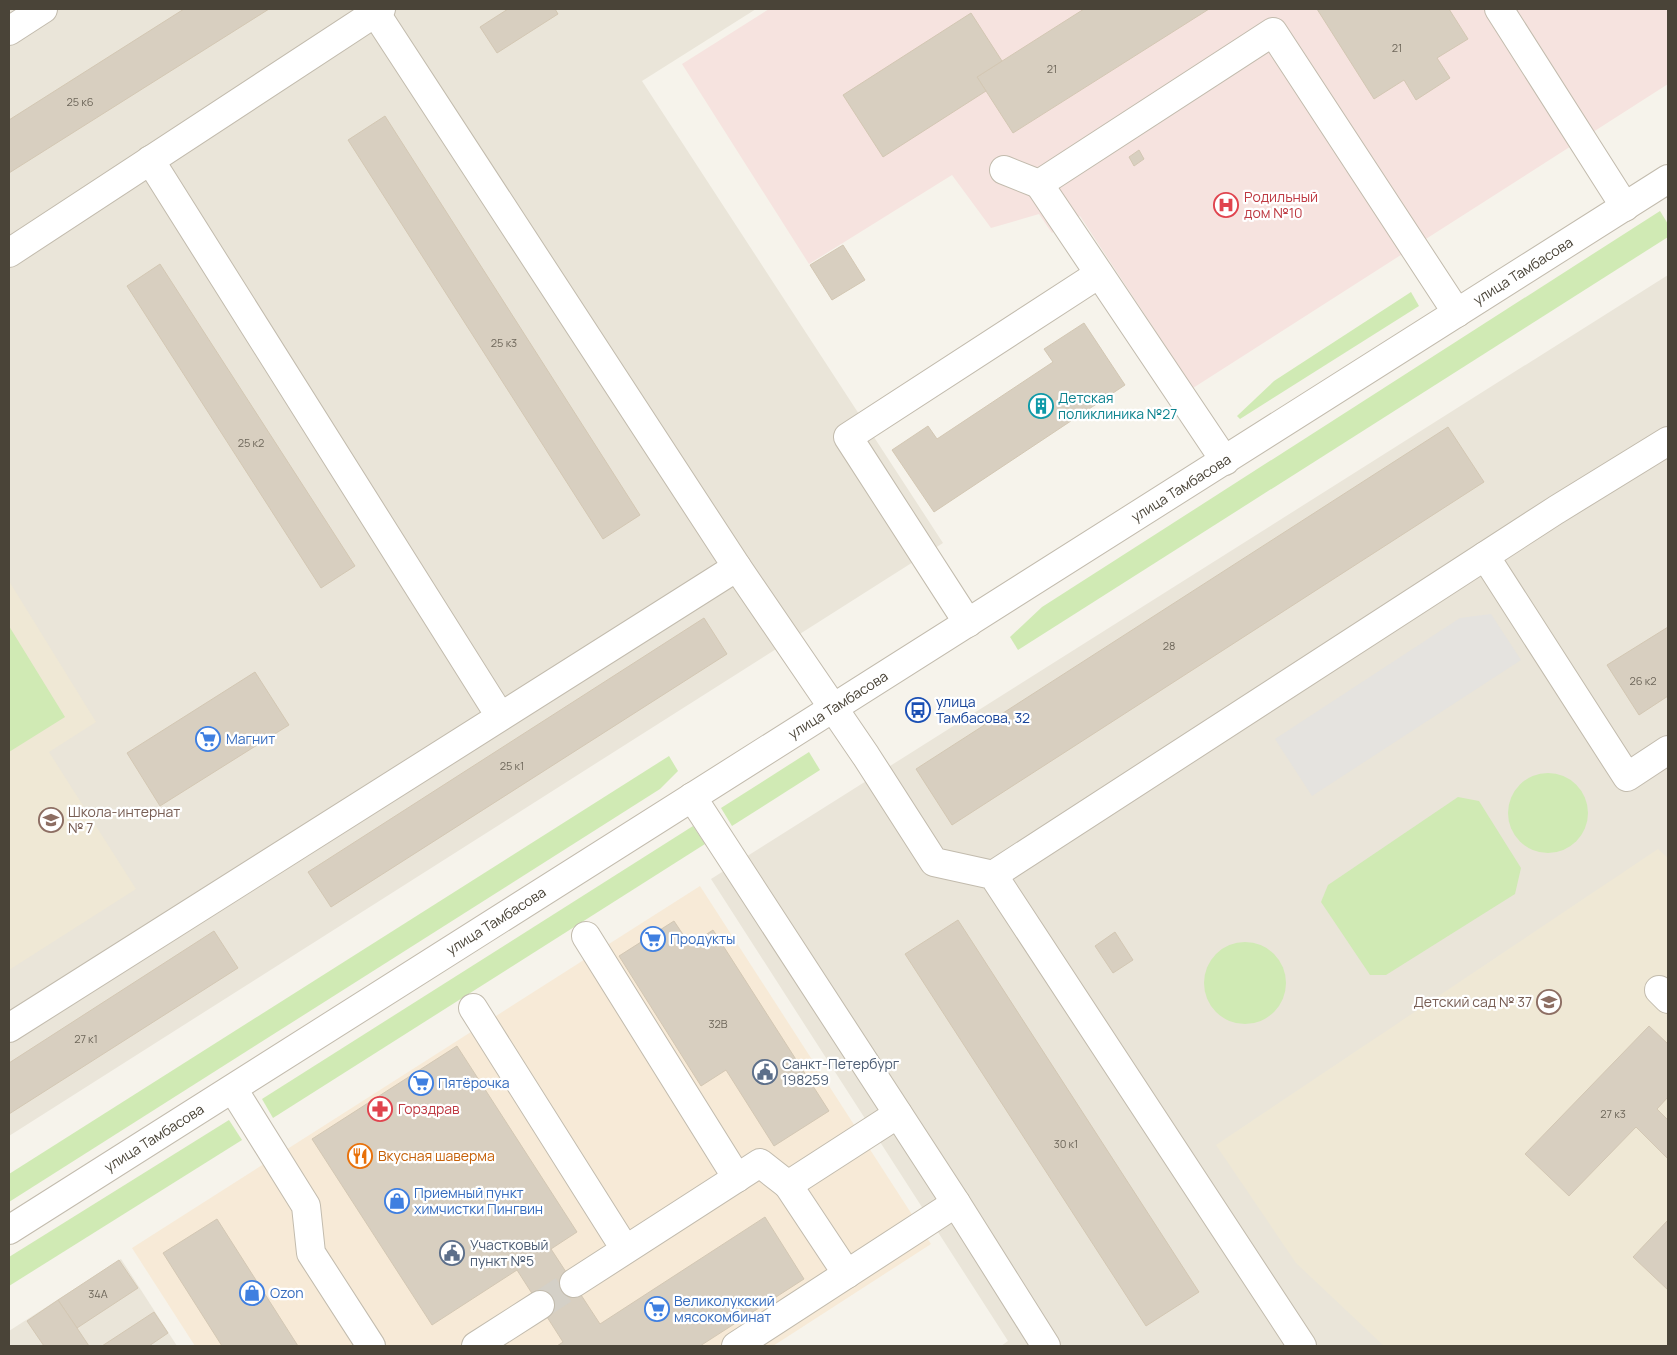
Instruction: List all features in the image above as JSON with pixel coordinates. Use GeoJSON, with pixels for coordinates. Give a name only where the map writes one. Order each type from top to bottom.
{"type":"FeatureCollection","features":[{"type":"Feature","properties":{"kind":"street"},"geometry":{"type":"LineString","coordinates":[[9,31],[43,9]]}},
{"type":"Feature","properties":{"kind":"street"},"geometry":{"type":"LineString","coordinates":[[1499,9],[1625,206]]}},
{"type":"Feature","properties":{"kind":"street"},"geometry":{"type":"LineString","coordinates":[[9,253],[376,10],[737,567],[834,708],[934,862],[993,875],[1302,1346]]}},
{"type":"Feature","properties":{"kind":"street"},"geometry":{"type":"LineString","coordinates":[[1039,184],[1273,32],[1457,313]]}},
{"type":"Feature","properties":{"kind":"street"},"geometry":{"type":"LineString","coordinates":[[150,160],[500,716]]}},
{"type":"Feature","properties":{"kind":"street"},"geometry":{"type":"LineString","coordinates":[[1004,170],[1039,184],[1225,461]]}},
{"type":"Feature","properties":{"kind":"street","name":"улица Тамбасова"},"geometry":{"type":"LineString","coordinates":[[9,1230],[1625,206],[1666,186]]}},
{"type":"Feature","properties":{"kind":"street"},"geometry":{"type":"LineString","coordinates":[[968,623],[848,437],[1099,274]]}},
{"type":"Feature","properties":{"kind":"street"},"geometry":{"type":"LineString","coordinates":[[993,875],[1485,556],[1668,441]]}},
{"type":"Feature","properties":{"kind":"street"},"geometry":{"type":"LineString","coordinates":[[1485,556],[1626,777],[1668,750]]}},
{"type":"Feature","properties":{"kind":"street"},"geometry":{"type":"LineString","coordinates":[[9,1028],[737,567]]}},
{"type":"Feature","properties":{"kind":"street"},"geometry":{"type":"LineString","coordinates":[[692,797],[956,1202],[1046,1346]]}},
{"type":"Feature","properties":{"kind":"street"},"geometry":{"type":"LineString","coordinates":[[586,936],[737,1178]]}},
{"type":"Feature","properties":{"kind":"street"},"geometry":{"type":"LineString","coordinates":[[473,1008],[625,1250]]}},
{"type":"Feature","properties":{"kind":"street"},"geometry":{"type":"LineString","coordinates":[[233,1089],[306,1206],[311,1253],[372,1346]]}},
{"type":"Feature","properties":{"kind":"street"},"geometry":{"type":"LineString","coordinates":[[788,1185],[898,1114]]}},
{"type":"Feature","properties":{"kind":"street"},"geometry":{"type":"LineString","coordinates":[[574,1283],[760,1163],[788,1185],[847,1274]]}},
{"type":"Feature","properties":{"kind":"street"},"geometry":{"type":"LineString","coordinates":[[736,1346],[956,1202]]}},
{"type":"Feature","properties":{"kind":"street"},"geometry":{"type":"LineString","coordinates":[[476,1346],[540,1306]]}},
{"type":"Feature","properties":{"kind":"shaded area"},"geometry":{"type":"Polygon","coordinates":[[[9,9],[756,9],[642,81],[943,543],[9,1136],[9,9]]]}},
{"type":"Feature","properties":{"kind":"shaded area","name":"Родильный дом №10"},"geometry":{"type":"Polygon","coordinates":[[[769,9],[1668,9],[1668,84],[1193,388],[1080,216],[1052,233],[1039,214],[991,228],[952,175],[809,264],[682,64],[769,9]]]}},
{"type":"Feature","properties":{"kind":"shaded area"},"geometry":{"type":"Polygon","coordinates":[[[1668,275],[1668,1346],[1001,1346],[1008,1341],[711,879],[1668,275]]]}},
{"type":"Feature","properties":{"kind":"shaded area","name":"Школа-интернат № 7"},"geometry":{"type":"Polygon","coordinates":[[[9,581],[96,722],[49,752],[136,889],[9,970],[9,581]]]}},
{"type":"Feature","properties":{"kind":"shaded area"},"geometry":{"type":"Polygon","coordinates":[[[1491,614],[1521,660],[1312,796],[1275,739],[1460,618],[1491,614]]]}},
{"type":"Feature","properties":{"kind":"shaded area","name":"Детский сад № 37"},"geometry":{"type":"Polygon","coordinates":[[[1658,849],[1668,858],[1668,1346],[1384,1346],[1296,1263],[1216,1145],[1658,849]]]}},
{"type":"Feature","properties":{"kind":"shaded area"},"geometry":{"type":"Polygon","coordinates":[[[700,886],[931,1244],[773,1346],[195,1346],[132,1248],[700,886]]]}},
{"type":"Feature","properties":{"kind":"shaded area"},"geometry":{"type":"Polygon","coordinates":[[[121,1259],[177,1346],[9,1346],[9,1331],[121,1259]]]}},
{"type":"Feature","properties":{"kind":"green space"},"geometry":{"type":"Polygon","coordinates":[[[1660,211],[1668,224],[1668,237],[1018,650],[1010,637],[1042,607],[1660,211]]]}},
{"type":"Feature","properties":{"kind":"green space"},"geometry":{"type":"Polygon","coordinates":[[[1411,292],[1419,306],[1240,419],[1237,416],[1274,381],[1411,292]]]}},
{"type":"Feature","properties":{"kind":"green space"},"geometry":{"type":"Polygon","coordinates":[[[9,626],[65,717],[9,752],[9,626]]]}},
{"type":"Feature","properties":{"kind":"green space"},"geometry":{"type":"Polygon","coordinates":[[[809,752],[820,770],[732,826],[721,808],[809,752]]]}},
{"type":"Feature","properties":{"kind":"green space"},"geometry":{"type":"Polygon","coordinates":[[[669,756],[678,771],[660,789],[9,1202],[9,1174],[669,756]]]}},
{"type":"Feature","properties":{"kind":"green space"},"geometry":{"type":"Polygon","coordinates":[[[1540,773],[1556,773],[1577,784],[1588,805],[1588,821],[1577,842],[1556,853],[1540,853],[1526,847],[1514,835],[1508,821],[1508,805],[1514,791],[1526,779],[1540,773]]]}},
{"type":"Feature","properties":{"kind":"green space"},"geometry":{"type":"Polygon","coordinates":[[[1458,797],[1479,801],[1521,868],[1515,894],[1386,975],[1370,975],[1321,902],[1328,885],[1458,797]]]}},
{"type":"Feature","properties":{"kind":"green space"},"geometry":{"type":"Polygon","coordinates":[[[693,826],[705,844],[273,1118],[262,1099],[693,826]]]}},
{"type":"Feature","properties":{"kind":"green space"},"geometry":{"type":"Polygon","coordinates":[[[1245,942],[1261,945],[1274,954],[1283,967],[1286,983],[1283,999],[1274,1012],[1261,1021],[1245,1024],[1229,1021],[1216,1012],[1207,999],[1204,983],[1207,967],[1216,954],[1229,945],[1245,942]]]}},
{"type":"Feature","properties":{"kind":"green space"},"geometry":{"type":"Polygon","coordinates":[[[229,1120],[242,1140],[9,1286],[9,1257],[229,1120]]]}},
{"type":"Feature","properties":{"kind":"building"},"geometry":{"type":"Polygon","coordinates":[[[184,9],[269,9],[9,173],[9,120],[184,9]]]}},
{"type":"Feature","properties":{"kind":"building"},"geometry":{"type":"Polygon","coordinates":[[[508,9],[555,9],[558,14],[497,53],[480,27],[508,9]]]}},
{"type":"Feature","properties":{"kind":"building"},"geometry":{"type":"Polygon","coordinates":[[[1084,9],[1209,9],[1013,133],[977,77],[1084,9]]]}},
{"type":"Feature","properties":{"kind":"building"},"geometry":{"type":"Polygon","coordinates":[[[1317,9],[1449,9],[1468,39],[1437,58],[1450,78],[1416,100],[1404,80],[1374,99],[1317,9]]]}},
{"type":"Feature","properties":{"kind":"building"},"geometry":{"type":"Polygon","coordinates":[[[971,13],[1002,61],[977,77],[986,91],[883,157],[843,95],[971,13]]]}},
{"type":"Feature","properties":{"kind":"building"},"geometry":{"type":"Polygon","coordinates":[[[385,116],[640,515],[603,539],[348,140],[385,116]]]}},
{"type":"Feature","properties":{"kind":"building"},"geometry":{"type":"Polygon","coordinates":[[[1139,150],[1144,159],[1134,166],[1129,157],[1139,150]]]}},
{"type":"Feature","properties":{"kind":"building"},"geometry":{"type":"Polygon","coordinates":[[[843,245],[865,280],[832,300],[810,265],[843,245]]]}},
{"type":"Feature","properties":{"kind":"building"},"geometry":{"type":"Polygon","coordinates":[[[160,264],[355,566],[321,588],[127,286],[160,264]]]}},
{"type":"Feature","properties":{"kind":"building","name":"Детская поликлиника №27"},"geometry":{"type":"Polygon","coordinates":[[[1084,323],[1125,385],[934,512],[892,450],[928,426],[937,439],[1053,362],[1044,349],[1084,323]]]}},
{"type":"Feature","properties":{"kind":"building"},"geometry":{"type":"Polygon","coordinates":[[[1448,427],[1484,482],[952,825],[916,769],[1448,427]]]}},
{"type":"Feature","properties":{"kind":"building"},"geometry":{"type":"Polygon","coordinates":[[[704,618],[727,654],[331,907],[308,872],[704,618]]]}},
{"type":"Feature","properties":{"kind":"building"},"geometry":{"type":"Polygon","coordinates":[[[1668,627],[1668,696],[1639,715],[1607,665],[1668,627]]]}},
{"type":"Feature","properties":{"kind":"building","name":"Магнит"},"geometry":{"type":"Polygon","coordinates":[[[255,672],[289,725],[160,806],[127,753],[255,672]]]}},
{"type":"Feature","properties":{"kind":"building"},"geometry":{"type":"Polygon","coordinates":[[[958,920],[1199,1292],[1146,1326],[905,954],[958,920]]]}},
{"type":"Feature","properties":{"kind":"building"},"geometry":{"type":"Polygon","coordinates":[[[674,921],[690,945],[713,930],[829,1111],[774,1146],[726,1070],[701,1086],[619,956],[674,921]]]}},
{"type":"Feature","properties":{"kind":"building"},"geometry":{"type":"Polygon","coordinates":[[[214,931],[238,968],[9,1114],[9,1063],[214,931]]]}},
{"type":"Feature","properties":{"kind":"building"},"geometry":{"type":"Polygon","coordinates":[[[1115,932],[1133,960],[1113,973],[1095,946],[1115,932]]]}},
{"type":"Feature","properties":{"kind":"building"},"geometry":{"type":"Polygon","coordinates":[[[1649,1026],[1668,1044],[1668,1097],[1657,1109],[1668,1120],[1668,1159],[1636,1127],[1569,1196],[1525,1154],[1649,1026]]]}},
{"type":"Feature","properties":{"kind":"building"},"geometry":{"type":"Polygon","coordinates":[[[457,1046],[577,1232],[551,1249],[600,1324],[765,1217],[804,1279],[700,1346],[557,1346],[563,1342],[517,1270],[432,1325],[312,1139],[457,1046]]]}},
{"type":"Feature","properties":{"kind":"building"},"geometry":{"type":"Polygon","coordinates":[[[217,1219],[298,1346],[222,1346],[163,1253],[217,1219]]]}},
{"type":"Feature","properties":{"kind":"building"},"geometry":{"type":"Polygon","coordinates":[[[1668,1220],[1668,1290],[1633,1257],[1668,1220]]]}},
{"type":"Feature","properties":{"kind":"building"},"geometry":{"type":"Polygon","coordinates":[[[119,1260],[138,1288],[77,1328],[58,1300],[119,1260]]]}},
{"type":"Feature","properties":{"kind":"building"},"geometry":{"type":"Polygon","coordinates":[[[58,1300],[89,1346],[44,1346],[27,1321],[58,1300]]]}},
{"type":"Feature","properties":{"kind":"building"},"geometry":{"type":"Polygon","coordinates":[[[154,1312],[168,1333],[149,1346],[102,1346],[154,1312]]]}},
{"type":"Feature","properties":{"kind":"tunnel"},"geometry":{"type":"LineString","coordinates":[[540,1305],[574,1283]]}},
{"type":"Feature","properties":{"kind":"place","name":"Родильный дом №10"},"geometry":{"type":"Point","coordinates":[1226,205]}},
{"type":"Feature","properties":{"kind":"place","name":"Детская поликлиника №27"},"geometry":{"type":"Point","coordinates":[1041,406]}},
{"type":"Feature","properties":{"kind":"place","name":"улица Тамбасова, 32"},"geometry":{"type":"Point","coordinates":[918,710]}},
{"type":"Feature","properties":{"kind":"place","name":"Магнит"},"geometry":{"type":"Point","coordinates":[208,739]}},
{"type":"Feature","properties":{"kind":"place","name":"Школа-интернат № 7"},"geometry":{"type":"Point","coordinates":[51,820]}},
{"type":"Feature","properties":{"kind":"place","name":"Продукты"},"geometry":{"type":"Point","coordinates":[653,939]}},
{"type":"Feature","properties":{"kind":"place","name":"Детский сад № 37"},"geometry":{"type":"Point","coordinates":[1549,1002]}},
{"type":"Feature","properties":{"kind":"place","name":"Санкт-Петербург 198259"},"geometry":{"type":"Point","coordinates":[765,1072]}},
{"type":"Feature","properties":{"kind":"place","name":"Пятёрочка"},"geometry":{"type":"Point","coordinates":[421,1083]}},
{"type":"Feature","properties":{"kind":"place","name":"Горздрав"},"geometry":{"type":"Point","coordinates":[380,1109]}},
{"type":"Feature","properties":{"kind":"place","name":"Вкусная шаверма"},"geometry":{"type":"Point","coordinates":[360,1156]}},
{"type":"Feature","properties":{"kind":"place","name":"Приемный пункт химчистки Пингвин"},"geometry":{"type":"Point","coordinates":[397,1201]}},
{"type":"Feature","properties":{"kind":"place","name":"Участковый пункт №5"},"geometry":{"type":"Point","coordinates":[452,1253]}},
{"type":"Feature","properties":{"kind":"place","name":"Ozon"},"geometry":{"type":"Point","coordinates":[252,1293]}},
{"type":"Feature","properties":{"kind":"place","name":"Великолукский мясокомбинат"},"geometry":{"type":"Point","coordinates":[657,1309]}}]}
